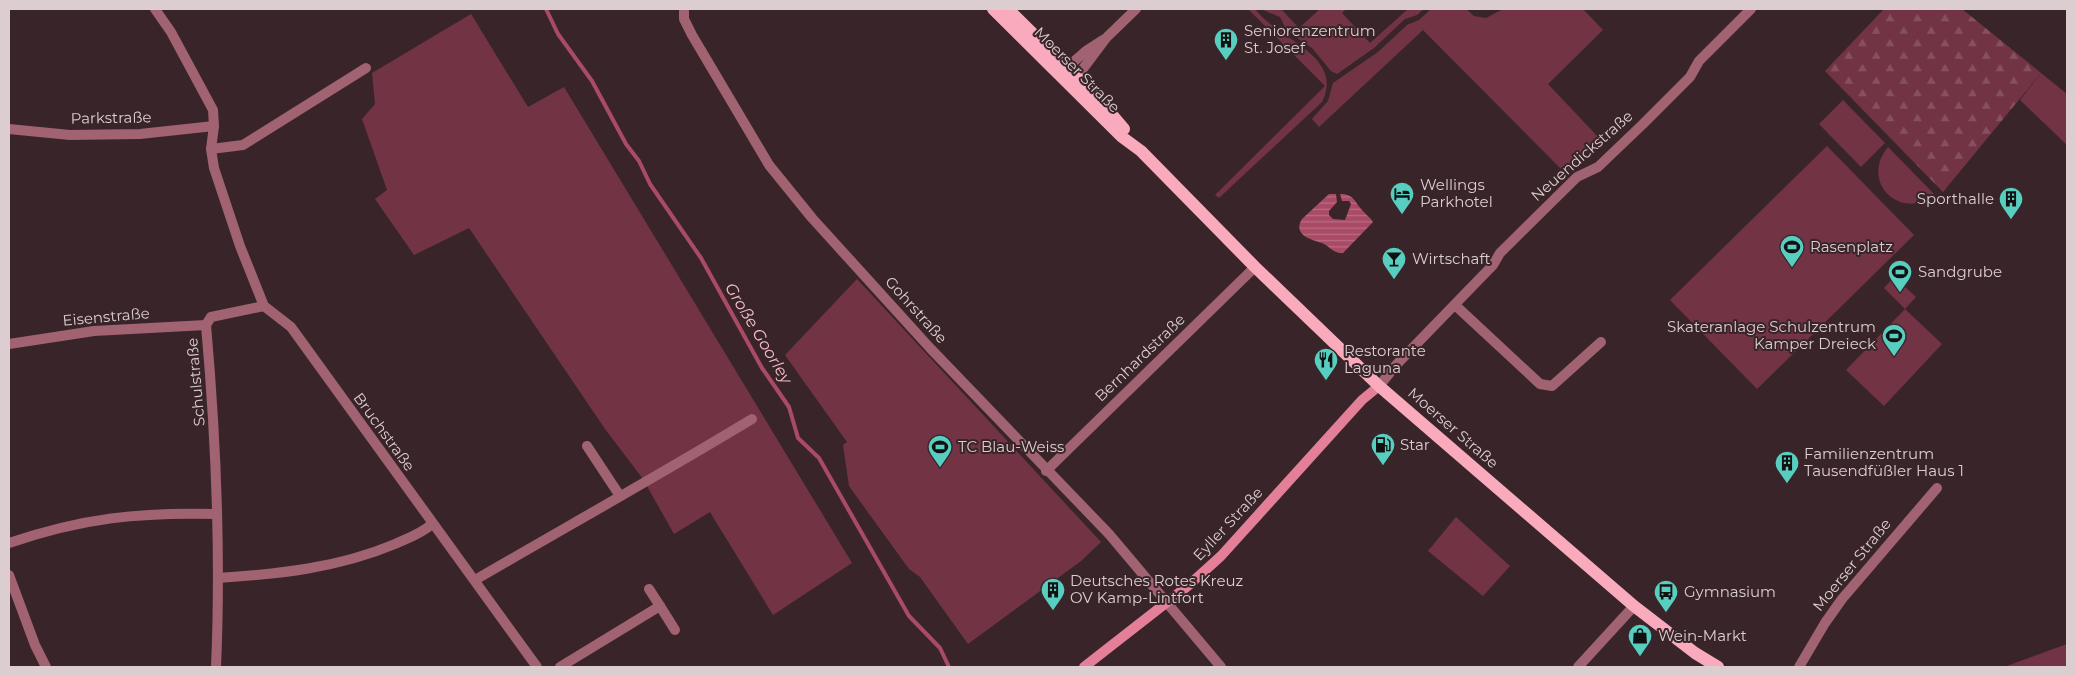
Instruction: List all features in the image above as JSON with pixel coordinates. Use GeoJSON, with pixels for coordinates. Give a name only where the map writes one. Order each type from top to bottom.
{"type":"FeatureCollection","features":[{"type":"Feature","properties":{"kind":"main road","name":"Moerser Straße"},"geometry":{"type":"LineString","coordinates":[[993,9],[1064,71]]}},
{"type":"Feature","properties":{"kind":"main road","name":"Moerser Straße"},"geometry":{"type":"LineString","coordinates":[[1008,9],[1064,71],[1108,110],[1141,151],[1255,267],[1379,386],[1634,606],[1695,653],[1718,667]]}},
{"type":"Feature","properties":{"kind":"main road","name":"Eyller Straße"},"geometry":{"type":"LineString","coordinates":[[1084,667],[1166,604],[1220,556],[1362,400],[1379,386]]}},
{"type":"Feature","properties":{"kind":"street"},"geometry":{"type":"LineString","coordinates":[[155,9],[171,32],[213,110],[214,126],[211,149],[214,168],[240,246],[264,306]]}},
{"type":"Feature","properties":{"kind":"street","name":"Gohrstraße"},"geometry":{"type":"LineString","coordinates":[[684,9],[684,19],[692,35],[769,165],[818,225],[930,348],[1046,471],[1109,534],[1220,667]]}},
{"type":"Feature","properties":{"kind":"street"},"geometry":{"type":"LineString","coordinates":[[1074,81],[1106,38],[1136,9]]}},
{"type":"Feature","properties":{"kind":"street","name":"Neuendickstraße"},"geometry":{"type":"LineString","coordinates":[[1379,386],[1397,364],[1493,265],[1500,253],[1513,239],[1577,177],[1598,167],[1642,125],[1690,77],[1699,61],[1752,9]]}},
{"type":"Feature","properties":{"kind":"street"},"geometry":{"type":"LineString","coordinates":[[1064,71],[1086,51],[1106,38]]}},
{"type":"Feature","properties":{"kind":"street"},"geometry":{"type":"LineString","coordinates":[[211,149],[243,144],[366,68]]}},
{"type":"Feature","properties":{"kind":"street","name":"Parkstraße"},"geometry":{"type":"LineString","coordinates":[[9,129],[70,135],[140,134],[214,126]]}},
{"type":"Feature","properties":{"kind":"street","name":"Bernhardstraße"},"geometry":{"type":"LineString","coordinates":[[1046,471],[1255,267]]}},
{"type":"Feature","properties":{"kind":"street"},"geometry":{"type":"LineString","coordinates":[[1455,305],[1540,384],[1552,386],[1601,342]]}},
{"type":"Feature","properties":{"kind":"street","name":"Schulstraße"},"geometry":{"type":"LineString","coordinates":[[216,667],[218,578],[216,457],[206,325],[211,317],[264,306]]}},
{"type":"Feature","properties":{"kind":"street","name":"Bruchstraße"},"geometry":{"type":"LineString","coordinates":[[264,306],[291,328],[537,667]]}},
{"type":"Feature","properties":{"kind":"street","name":"Eisenstraße"},"geometry":{"type":"LineString","coordinates":[[9,344],[94,331],[206,325]]}},
{"type":"Feature","properties":{"kind":"street"},"geometry":{"type":"LineString","coordinates":[[475,580],[620,496],[647,483],[752,419]]}},
{"type":"Feature","properties":{"kind":"street"},"geometry":{"type":"LineString","coordinates":[[587,446],[620,496]]}},
{"type":"Feature","properties":{"kind":"street","name":"Moerser Straße"},"geometry":{"type":"LineString","coordinates":[[1799,667],[1825,623],[1842,599],[1937,488]]}},
{"type":"Feature","properties":{"kind":"street"},"geometry":{"type":"LineString","coordinates":[[9,543],[76,523],[122,516],[172,513],[216,514]]}},
{"type":"Feature","properties":{"kind":"street"},"geometry":{"type":"LineString","coordinates":[[218,578],[276,574],[335,564],[377,552],[423,532],[432,524]]}},
{"type":"Feature","properties":{"kind":"street"},"geometry":{"type":"LineString","coordinates":[[9,575],[35,645],[46,667]]}},
{"type":"Feature","properties":{"kind":"street"},"geometry":{"type":"LineString","coordinates":[[648,589],[675,630]]}},
{"type":"Feature","properties":{"kind":"street"},"geometry":{"type":"LineString","coordinates":[[560,667],[660,606]]}},
{"type":"Feature","properties":{"kind":"street"},"geometry":{"type":"LineString","coordinates":[[1578,667],[1634,606]]}},
{"type":"Feature","properties":{"kind":"green space"},"geometry":{"type":"Polygon","coordinates":[[[1248,9],[1255,9],[1265,20],[1306,49],[1317,60],[1324,72],[1327,86],[1322,102],[1219,198],[1215,195],[1325,86],[1248,9]]]}},
{"type":"Feature","properties":{"kind":"green space"},"geometry":{"type":"Polygon","coordinates":[[[1261,9],[1281,9],[1299,28],[1320,9],[1346,9],[1342,13],[1370,43],[1408,9],[1424,9],[1417,15],[1405,19],[1374,48],[1337,74],[1331,71],[1312,48],[1287,31],[1280,17],[1261,9]]]}},
{"type":"Feature","properties":{"kind":"green space"},"geometry":{"type":"Polygon","coordinates":[[[1431,9],[1466,9],[1474,16],[1486,18],[1503,9],[1583,9],[1603,30],[1548,84],[1600,139],[1565,173],[1423,30],[1319,127],[1312,119],[1328,101],[1333,83],[1378,52],[1407,25],[1419,20],[1431,9]]]}},
{"type":"Feature","properties":{"kind":"green space"},"geometry":{"type":"Polygon","coordinates":[[[1884,9],[1962,9],[2041,73],[1943,192],[1825,71],[1884,9]]]}},
{"type":"Feature","properties":{"kind":"green space"},"geometry":{"type":"Polygon","coordinates":[[[471,14],[528,107],[564,87],[852,563],[773,615],[710,512],[674,534],[643,479],[605,429],[469,228],[414,255],[375,199],[387,190],[362,119],[375,104],[372,73],[471,14]]]}},
{"type":"Feature","properties":{"kind":"green space"},"geometry":{"type":"Polygon","coordinates":[[[2041,73],[2067,94],[2067,145],[2020,100],[2041,73]]]}},
{"type":"Feature","properties":{"kind":"green space"},"geometry":{"type":"Polygon","coordinates":[[[1843,100],[1885,143],[1861,167],[1819,124],[1843,100]]]}},
{"type":"Feature","properties":{"kind":"green space","name":"Rasenplatz"},"geometry":{"type":"Polygon","coordinates":[[[1827,146],[1914,235],[1757,389],[1670,300],[1827,146]]]}},
{"type":"Feature","properties":{"kind":"green space"},"geometry":{"type":"Polygon","coordinates":[[[1888,147],[1934,194],[1922,202],[1910,204],[1898,201],[1888,195],[1881,186],[1878,174],[1880,161],[1888,147]]]}},
{"type":"Feature","properties":{"kind":"green space","name":"Sandgrube"},"geometry":{"type":"Polygon","coordinates":[[[1894,277],[1916,297],[1905,309],[1884,288],[1894,277]]]}},
{"type":"Feature","properties":{"kind":"green space","name":"TC Blau-Weiss"},"geometry":{"type":"Polygon","coordinates":[[[857,279],[1101,542],[1081,561],[968,644],[920,577],[909,569],[849,486],[843,445],[847,442],[785,355],[857,279]]]}},
{"type":"Feature","properties":{"kind":"green space","name":"Skateranlage Schulzentrum Kamper Dreieck"},"geometry":{"type":"Polygon","coordinates":[[[1905,309],[1942,344],[1884,406],[1846,370],[1905,309]]]}},
{"type":"Feature","properties":{"kind":"green space"},"geometry":{"type":"Polygon","coordinates":[[[1456,517],[1510,566],[1483,596],[1428,551],[1456,517]]]}},
{"type":"Feature","properties":{"kind":"green space"},"geometry":{"type":"Polygon","coordinates":[[[2067,644],[2067,667],[2004,667],[2067,644]]]}},
{"type":"Feature","properties":{"kind":"shaded area"},"geometry":{"type":"Polygon","coordinates":[[[1329,194],[1336,194],[1337,202],[1329,211],[1329,215],[1333,219],[1345,220],[1351,204],[1349,201],[1342,201],[1340,194],[1345,194],[1353,199],[1373,222],[1343,253],[1336,252],[1322,243],[1304,236],[1300,229],[1302,219],[1329,194]]]}},
{"type":"Feature","properties":{"kind":"waterway","name":"Große Goorley"},"geometry":{"type":"LineString","coordinates":[[546,9],[558,34],[592,81],[626,144],[639,161],[650,184],[701,258],[762,368],[789,407],[798,438],[819,458],[909,616],[940,648],[949,667]]}},
{"type":"Feature","properties":{"kind":"place","name":"Seniorenzentrum St. Josef"},"geometry":{"type":"Point","coordinates":[1226,61]}},
{"type":"Feature","properties":{"kind":"place","name":"Wellings Parkhotel"},"geometry":{"type":"Point","coordinates":[1402,215]}},
{"type":"Feature","properties":{"kind":"place","name":"Sporthalle"},"geometry":{"type":"Point","coordinates":[2011,220]}},
{"type":"Feature","properties":{"kind":"place","name":"Rasenplatz"},"geometry":{"type":"Point","coordinates":[1792,268]}},
{"type":"Feature","properties":{"kind":"place","name":"Wirtschaft"},"geometry":{"type":"Point","coordinates":[1394,280]}},
{"type":"Feature","properties":{"kind":"place","name":"Sandgrube"},"geometry":{"type":"Point","coordinates":[1900,293]}},
{"type":"Feature","properties":{"kind":"place","name":"Skateranlage Schulzentrum Kamper Dreieck"},"geometry":{"type":"Point","coordinates":[1894,357]}},
{"type":"Feature","properties":{"kind":"place","name":"Restorante Laguna"},"geometry":{"type":"Point","coordinates":[1326,381]}},
{"type":"Feature","properties":{"kind":"place","name":"Star"},"geometry":{"type":"Point","coordinates":[1383,466]}},
{"type":"Feature","properties":{"kind":"place","name":"TC Blau-Weiss"},"geometry":{"type":"Point","coordinates":[940,468]}},
{"type":"Feature","properties":{"kind":"place","name":"Familienzentrum Tausendfüßler Haus 1"},"geometry":{"type":"Point","coordinates":[1787,484]}},
{"type":"Feature","properties":{"kind":"place","name":"Deutsches Rotes Kreuz OV Kamp-Lintfort"},"geometry":{"type":"Point","coordinates":[1053,611]}},
{"type":"Feature","properties":{"kind":"place","name":"Gymnasium"},"geometry":{"type":"Point","coordinates":[1666,613]}},
{"type":"Feature","properties":{"kind":"place","name":"Wein-Markt"},"geometry":{"type":"Point","coordinates":[1640,657]}}]}
